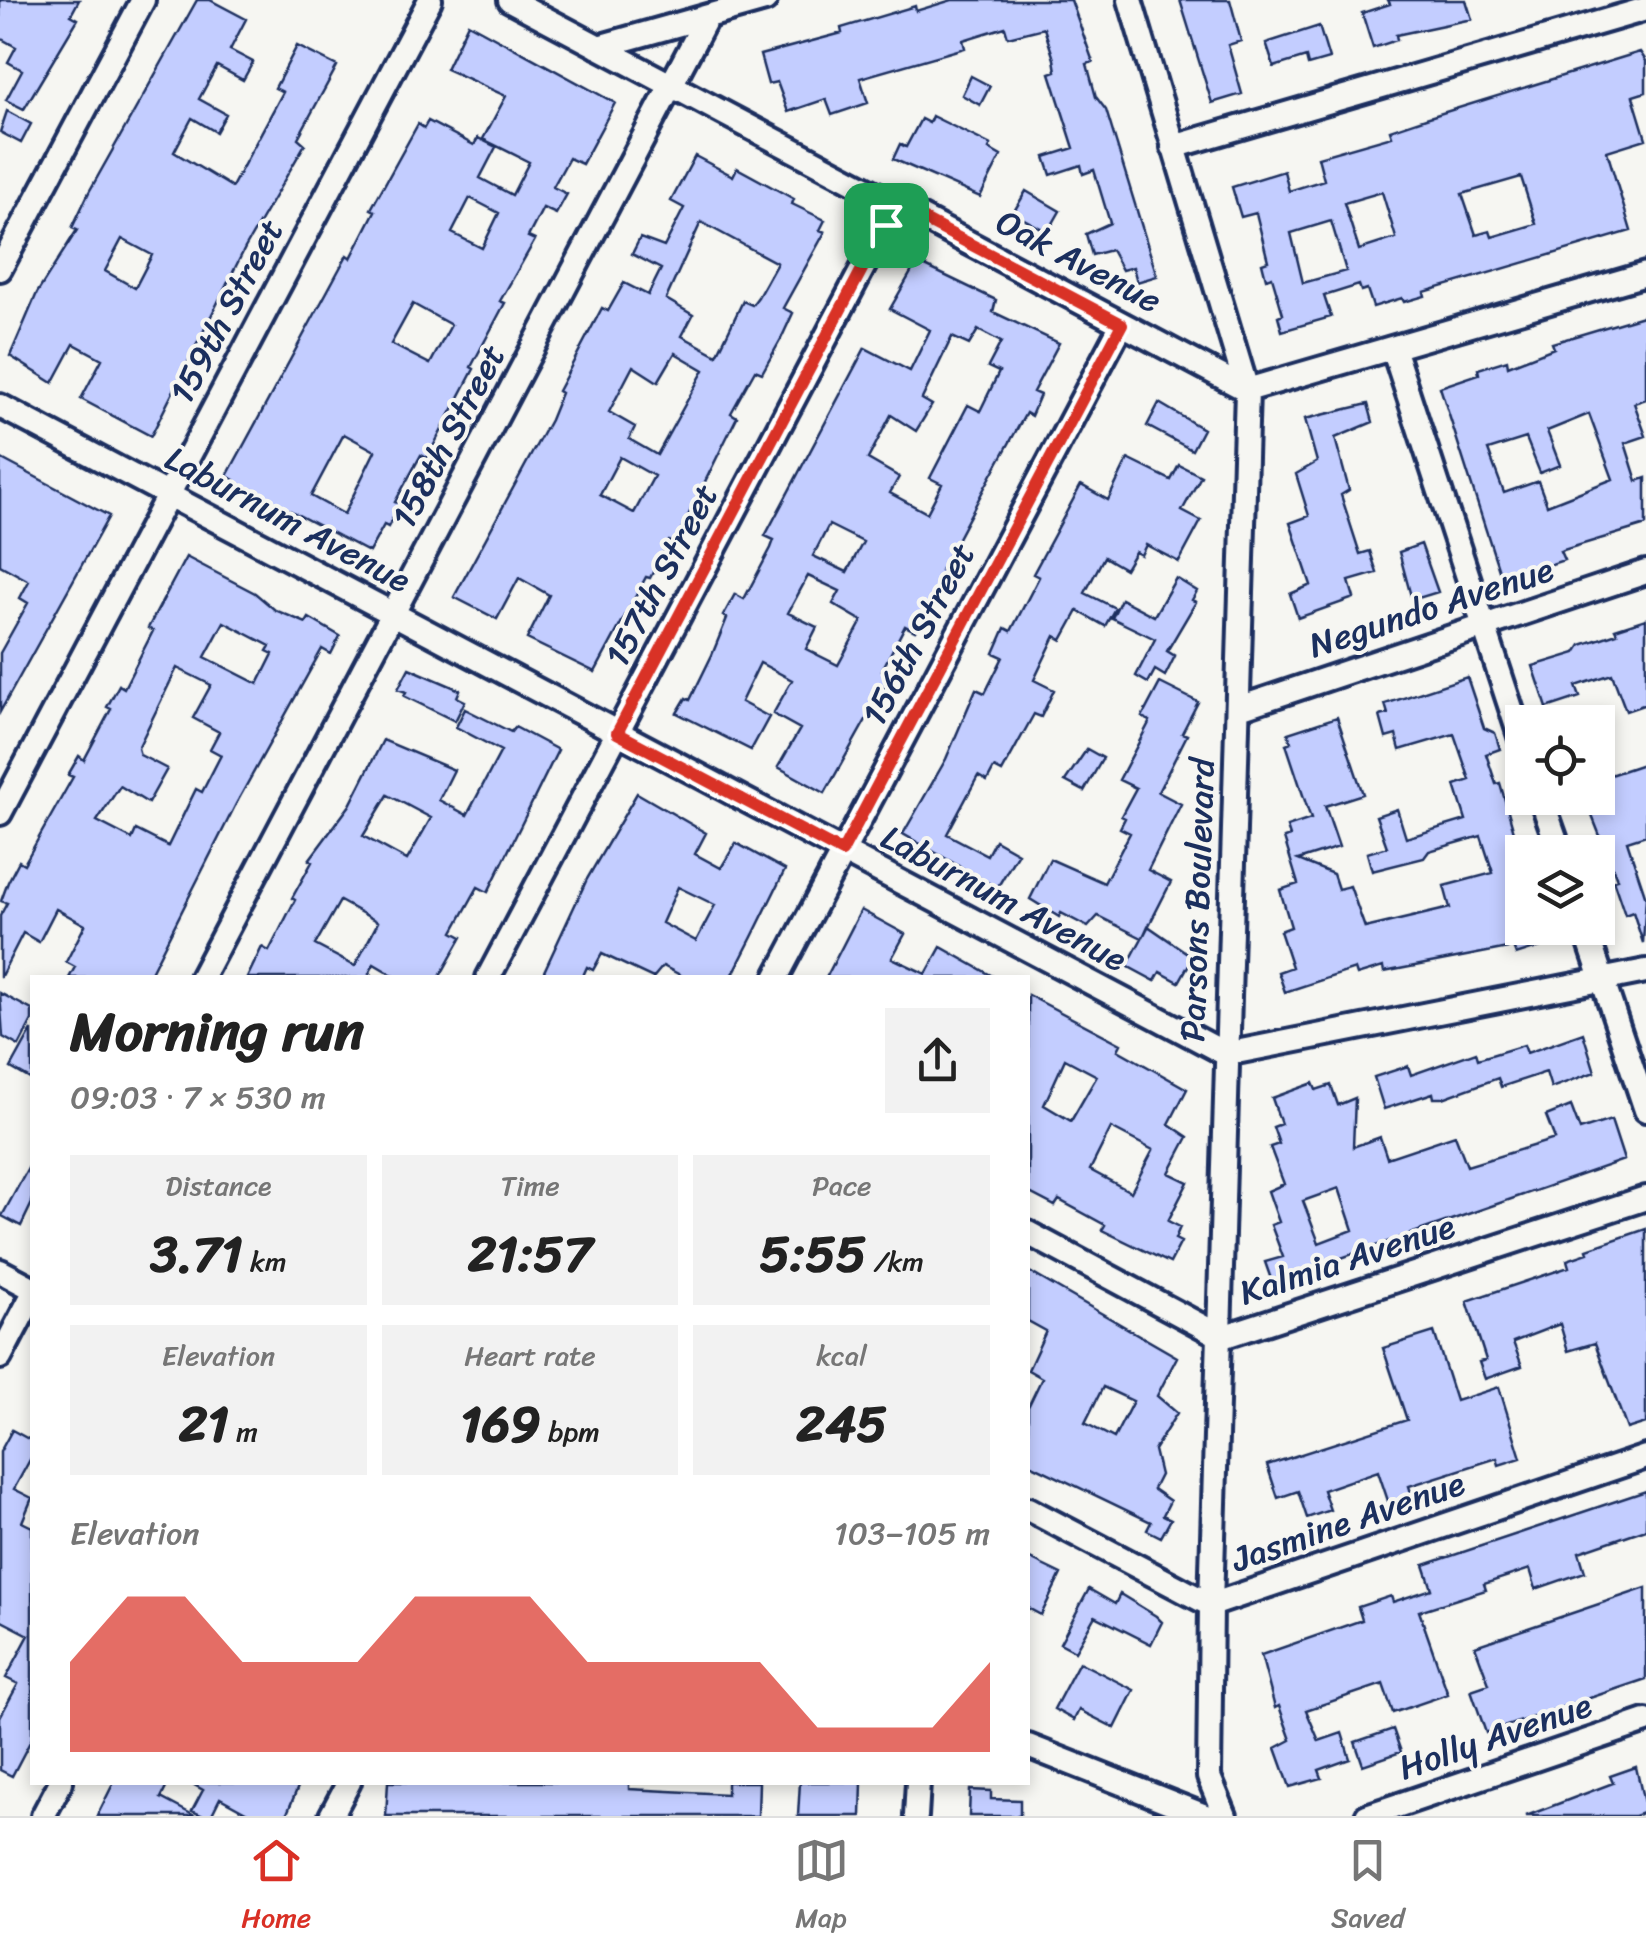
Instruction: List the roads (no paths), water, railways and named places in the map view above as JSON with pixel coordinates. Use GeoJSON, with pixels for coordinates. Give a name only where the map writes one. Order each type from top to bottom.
{"type":"FeatureCollection","features":[{"type":"Feature","properties":{"kind":"street"},"geometry":{"type":"LineString","coordinates":[[0,269],[143,0]]}},
{"type":"Feature","properties":{"kind":"street","name":"159th Street"},"geometry":{"type":"LineString","coordinates":[[0,813],[430,0]]}},
{"type":"Feature","properties":{"kind":"street","name":"Oak Avenue"},"geometry":{"type":"LineString","coordinates":[[510,0],[1247,390]]}},
{"type":"Feature","properties":{"kind":"street"},"geometry":{"type":"LineString","coordinates":[[598,47],[765,0]]}},
{"type":"Feature","properties":{"kind":"street","name":"Parsons Boulevard"},"geometry":{"type":"LineString","coordinates":[[1130,0],[1247,390],[1226,1054],[1222,1337],[1211,1605],[1209,1777],[1225,1816]]}},
{"type":"Feature","properties":{"kind":"street"},"geometry":{"type":"LineString","coordinates":[[1174,148],[1646,8]]}},
{"type":"Feature","properties":{"kind":"street","name":"158th Street"},"geometry":{"type":"LineString","coordinates":[[203,975],[707,17]]}},
{"type":"Feature","properties":{"kind":"street","name":"157th Street"},"geometry":{"type":"LineString","coordinates":[[490,975],[896,205]]}},
{"type":"Feature","properties":{"kind":"street"},"geometry":{"type":"LineString","coordinates":[[1247,390],[1646,274]]}},
{"type":"Feature","properties":{"kind":"street","name":"156th Street"},"geometry":{"type":"LineString","coordinates":[[778,975],[1122,324]]}},
{"type":"Feature","properties":{"kind":"street"},"geometry":{"type":"LineString","coordinates":[[1393,348],[1510,705]]}},
{"type":"Feature","properties":{"kind":"street","name":"Laburnum Avenue"},"geometry":{"type":"LineString","coordinates":[[0,406],[1226,1054]]}},
{"type":"Feature","properties":{"kind":"street","name":"Negundo Avenue"},"geometry":{"type":"LineString","coordinates":[[1239,708],[1646,572]]}},
{"type":"Feature","properties":{"kind":"street"},"geometry":{"type":"LineString","coordinates":[[1591,945],[1646,1110]]}},
{"type":"Feature","properties":{"kind":"street"},"geometry":{"type":"LineString","coordinates":[[1226,1054],[1646,971]]}},
{"type":"Feature","properties":{"kind":"street","name":"Kalmia Avenue"},"geometry":{"type":"LineString","coordinates":[[1030,1235],[1222,1337],[1646,1198]]}},
{"type":"Feature","properties":{"kind":"street"},"geometry":{"type":"LineString","coordinates":[[0,1271],[30,1287]]}},
{"type":"Feature","properties":{"kind":"street"},"geometry":{"type":"LineString","coordinates":[[0,1358],[30,1300]]}},
{"type":"Feature","properties":{"kind":"street","name":"Jasmine Avenue"},"geometry":{"type":"LineString","coordinates":[[1030,1510],[1211,1605],[1646,1456]]}},
{"type":"Feature","properties":{"kind":"street","name":"Holly Avenue"},"geometry":{"type":"LineString","coordinates":[[1367,1816],[1646,1722]]}},
{"type":"Feature","properties":{"kind":"street"},"geometry":{"type":"LineString","coordinates":[[1030,1747],[1205,1816]]}},
{"type":"Feature","properties":{"kind":"street"},"geometry":{"type":"LineString","coordinates":[[44,1816],[60,1785]]}},
{"type":"Feature","properties":{"kind":"street"},"geometry":{"type":"LineString","coordinates":[[332,1816],[348,1785]]}},
{"type":"Feature","properties":{"kind":"street"},"geometry":{"type":"LineString","coordinates":[[916,1816],[918,1785]]}}]}
